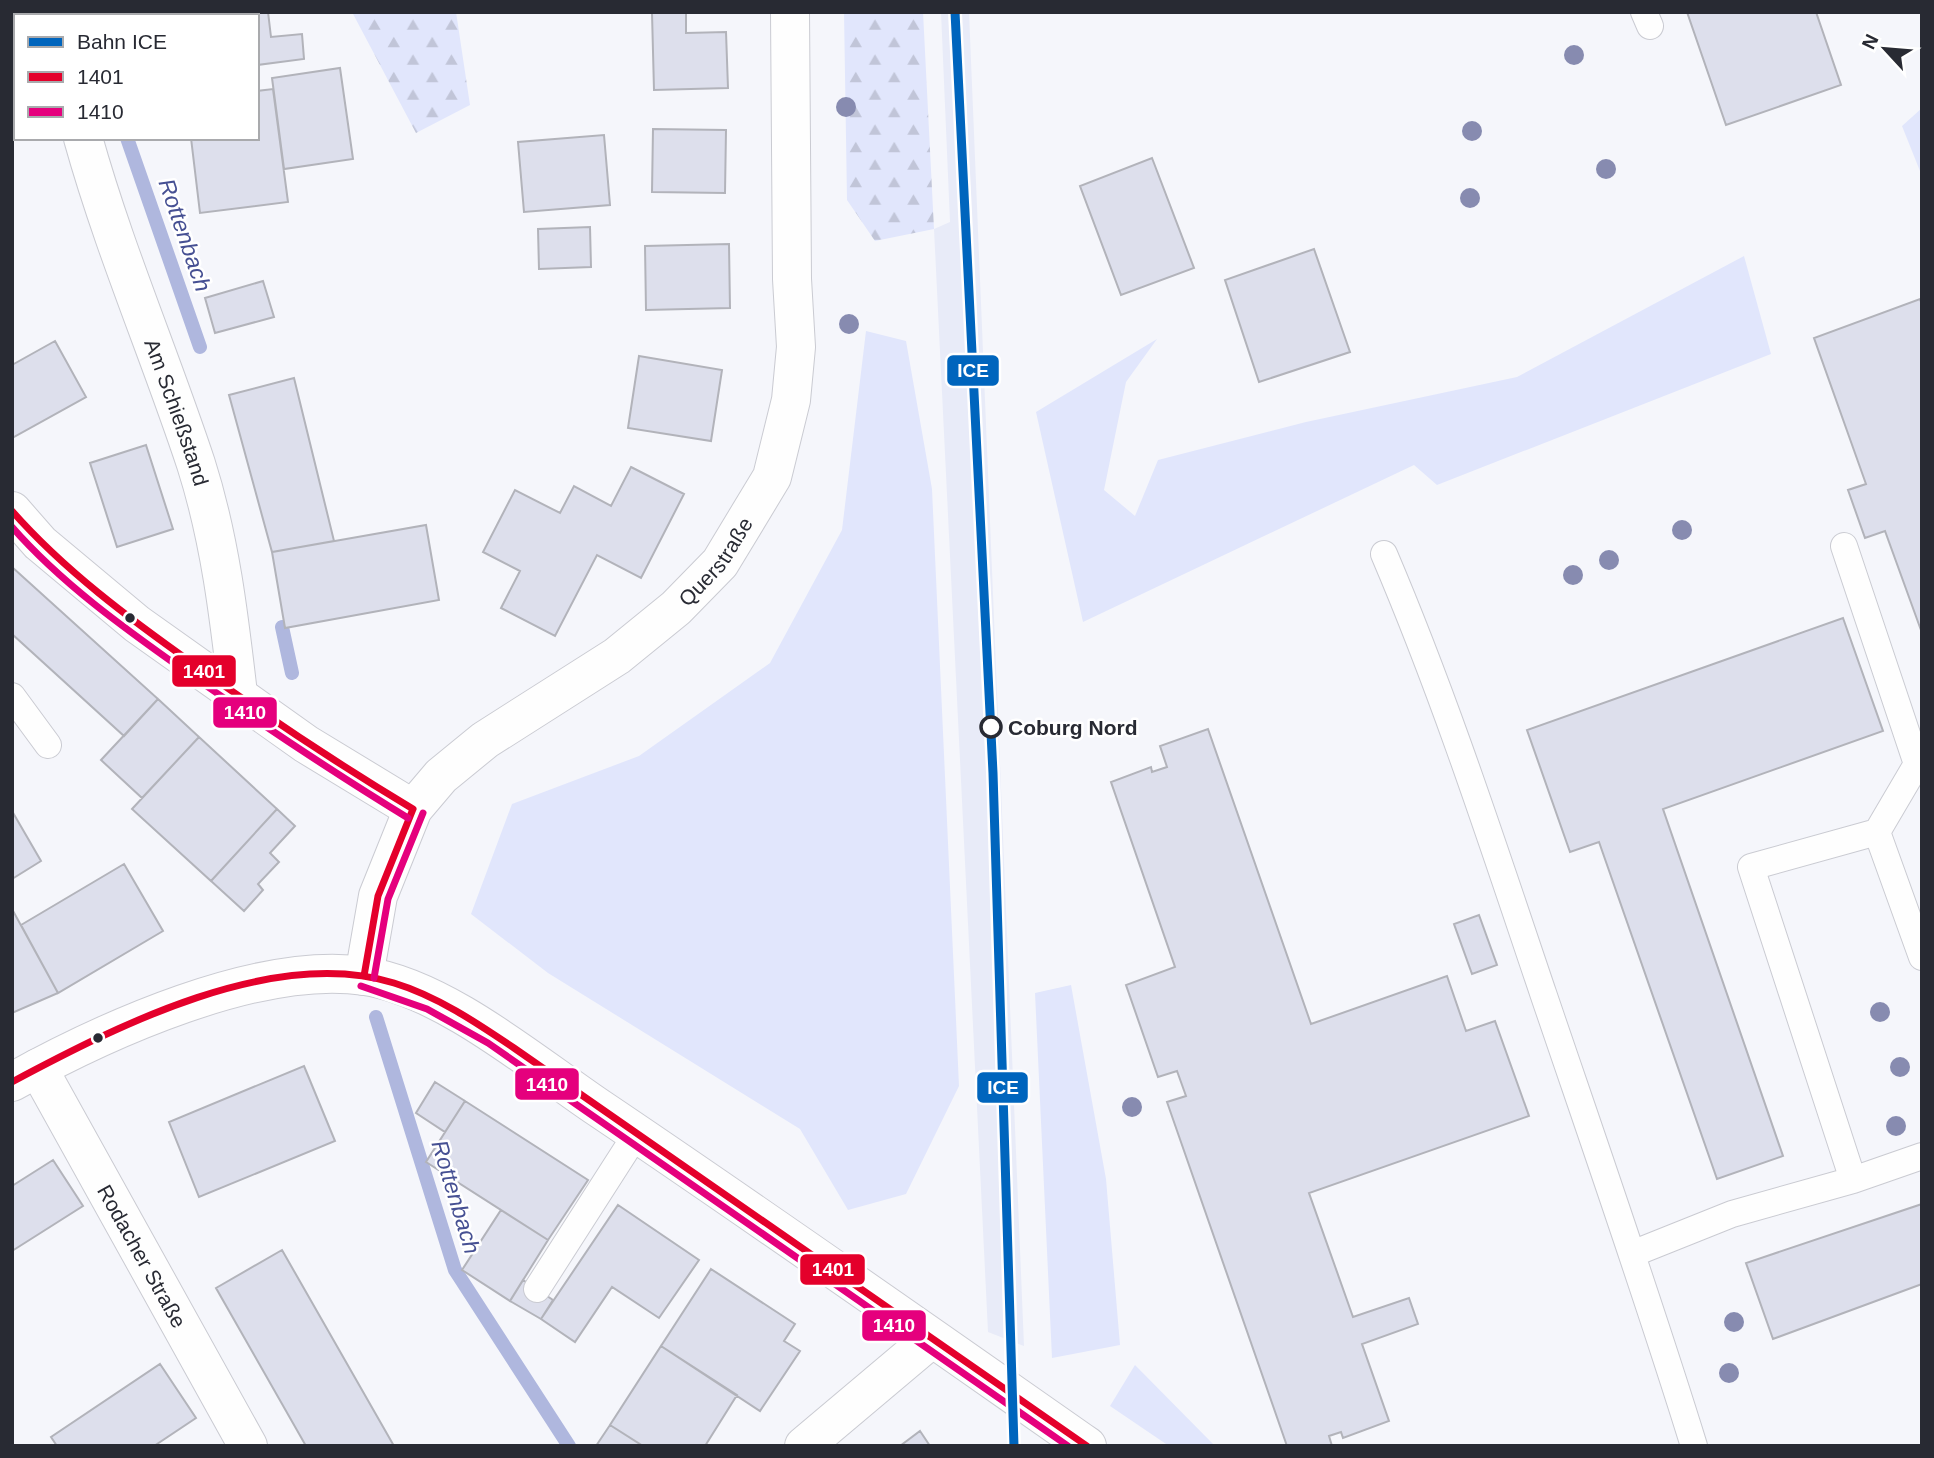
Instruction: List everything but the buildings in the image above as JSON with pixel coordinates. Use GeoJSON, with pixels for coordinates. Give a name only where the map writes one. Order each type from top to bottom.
{"type":"FeatureCollection","features":[{"type":"Feature","properties":{"kind":"street","name":"Querstraße"},"geometry":{"type":"LineString","coordinates":[[365,976],[378,897],[413,809],[441,776],[485,740],[617,656],[676,608],[720,563],[772,477],[791,400],[796,347],[792,279],[790,12]]}},
{"type":"Feature","properties":{"kind":"street","name":"Am Schießstand"},"geometry":{"type":"LineString","coordinates":[[84,140],[98,193],[197,467],[226,584],[238,694]]}},
{"type":"Feature","properties":{"kind":"street"},"geometry":{"type":"LineString","coordinates":[[12,511],[40,543],[137,624],[306,744],[413,809]]}},
{"type":"Feature","properties":{"kind":"street","name":"Rodacher Straße"},"geometry":{"type":"LineString","coordinates":[[248,1446],[25,1075],[162,1013],[254,983],[325,973],[365,976],[397,984],[454,1010],[637,1133],[1087,1446]]}},
{"type":"Feature","properties":{"kind":"street"},"geometry":{"type":"LineString","coordinates":[[804,1446],[931,1339]]}},
{"type":"Feature","properties":{"kind":"lane"},"geometry":{"type":"LineString","coordinates":[[1844,546],[1917,764],[1877,832],[1751,867],[1853,1180]]}},
{"type":"Feature","properties":{"kind":"lane"},"geometry":{"type":"LineString","coordinates":[[1384,554],[1446,712],[1632,1254],[1694,1446]]}},
{"type":"Feature","properties":{"kind":"lane"},"geometry":{"type":"LineString","coordinates":[[12,696],[48,745]]}},
{"type":"Feature","properties":{"kind":"lane"},"geometry":{"type":"LineString","coordinates":[[1877,832],[1922,957]]}},
{"type":"Feature","properties":{"kind":"lane"},"geometry":{"type":"LineString","coordinates":[[537,1289],[637,1133]]}},
{"type":"Feature","properties":{"kind":"lane"},"geometry":{"type":"LineString","coordinates":[[1632,1254],[1732,1214],[1853,1180],[1922,1156]]}},
{"type":"Feature","properties":{"kind":"shaded area"},"geometry":{"type":"Polygon","coordinates":[[[941,12],[969,12],[1024,1346],[988,1332],[934,229],[950,222],[941,12]]]}},
{"type":"Feature","properties":{"kind":"green space"},"geometry":{"type":"Polygon","coordinates":[[[352,12],[456,12],[470,105],[416,133],[352,12]]]}},
{"type":"Feature","properties":{"kind":"green space"},"geometry":{"type":"Polygon","coordinates":[[[844,12],[923,12],[934,229],[875,241],[847,200],[844,12]]]}},
{"type":"Feature","properties":{"kind":"green space"},"geometry":{"type":"Polygon","coordinates":[[[1922,108],[1922,176],[1902,126],[1922,108]]]}},
{"type":"Feature","properties":{"kind":"green space"},"geometry":{"type":"Polygon","coordinates":[[[1744,256],[1771,354],[1437,485],[1414,465],[1083,622],[1036,412],[1157,339],[1126,382],[1104,490],[1135,516],[1158,460],[1306,422],[1517,377],[1744,256]]]}},
{"type":"Feature","properties":{"kind":"green space"},"geometry":{"type":"Polygon","coordinates":[[[866,331],[906,341],[932,489],[959,1086],[906,1194],[848,1210],[800,1129],[548,973],[471,914],[512,804],[639,756],[770,663],[842,530],[866,331]]]}},
{"type":"Feature","properties":{"kind":"green space"},"geometry":{"type":"Polygon","coordinates":[[[1071,985],[1106,1179],[1120,1345],[1052,1358],[1035,993],[1071,985]]]}},
{"type":"Feature","properties":{"kind":"green space"},"geometry":{"type":"Polygon","coordinates":[[[1135,1365],[1215,1446],[1169,1446],[1110,1406],[1135,1365]]]}},
{"type":"Feature","properties":{"kind":"waterway","name":"Rottenbach"},"geometry":{"type":"LineString","coordinates":[[128,140],[200,347]]}},
{"type":"Feature","properties":{"kind":"waterway","name":"Rottenbach"},"geometry":{"type":"LineString","coordinates":[[282,627],[292,673]]}},
{"type":"Feature","properties":{"kind":"waterway","name":"Rottenbach"},"geometry":{"type":"LineString","coordinates":[[376,1017],[455,1270],[569,1446]]}},
{"type":"Feature","properties":{"kind":"rail line","name":"ICE"},"geometry":{"type":"LineString","coordinates":[[955,12],[993,773],[1014,1446]]}},
{"type":"Feature","properties":{"kind":"transit line","name":"1401"},"geometry":{"type":"LineString","coordinates":[[12,511],[76,574],[146,630],[275,721],[413,809]]}},
{"type":"Feature","properties":{"kind":"transit line","name":"1410"},"geometry":{"type":"LineString","coordinates":[[12,527],[72,586],[139,638],[267,728],[408,818]]}},
{"type":"Feature","properties":{"kind":"transit line","name":"1401"},"geometry":{"type":"LineString","coordinates":[[364,976],[378,896],[413,809]]}},
{"type":"Feature","properties":{"kind":"transit line","name":"1410"},"geometry":{"type":"LineString","coordinates":[[374,978],[388,899],[423,813]]}},
{"type":"Feature","properties":{"kind":"transit line","name":"1401"},"geometry":{"type":"LineString","coordinates":[[12,1082],[147,1016],[248,983],[298,975],[347,974],[410,988],[441,1003],[500,1039],[1087,1446]]}},
{"type":"Feature","properties":{"kind":"transit line","name":"1410"},"geometry":{"type":"LineString","coordinates":[[361,986],[427,1009],[488,1043],[1068,1446]]}},
{"type":"Feature","properties":{"kind":"place","name":"Coburg Nord"},"geometry":{"type":"Point","coordinates":[991,727]}}]}
